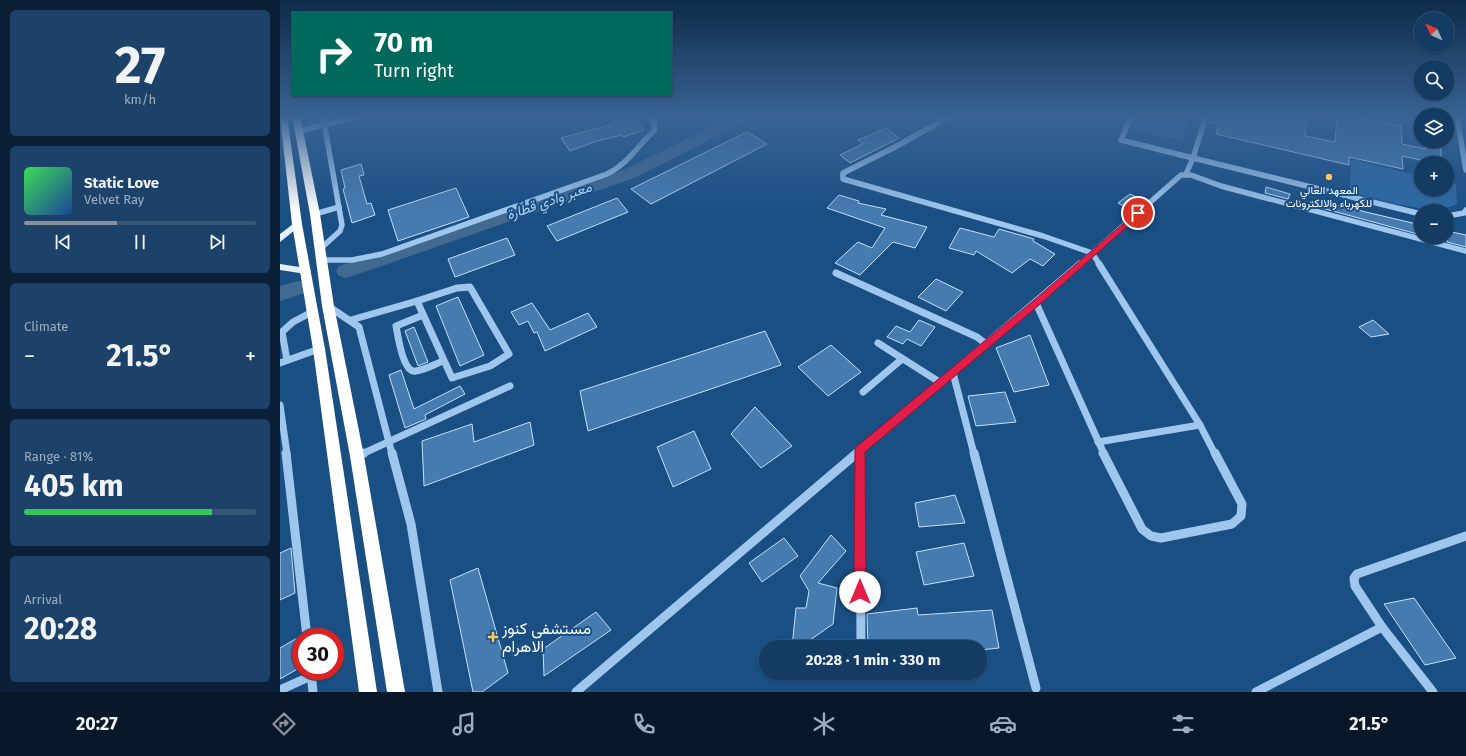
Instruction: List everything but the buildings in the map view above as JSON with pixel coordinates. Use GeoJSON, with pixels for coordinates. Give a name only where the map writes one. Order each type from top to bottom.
{"type":"FeatureCollection","features":[{"type":"Feature","properties":{"kind":"highway"},"geometry":{"type":"LineString","coordinates":[[287,148],[297,224],[319,349],[368,692]]}},
{"type":"Feature","properties":{"kind":"highway"},"geometry":{"type":"LineString","coordinates":[[302,148],[315,214],[316,231],[328,306],[357,456],[396,692]]}},
{"type":"Feature","properties":{"kind":"main road"},"geometry":{"type":"LineString","coordinates":[[280,239],[297,224]]}},
{"type":"Feature","properties":{"kind":"main road"},"geometry":{"type":"LineString","coordinates":[[280,267],[306,271]]}},
{"type":"Feature","properties":{"kind":"street"},"geometry":{"type":"LineString","coordinates":[[329,148],[342,225],[340,231],[321,255],[346,262],[367,258],[607,174],[619,168],[630,158],[637,148]]}},
{"type":"Feature","properties":{"kind":"street"},"geometry":{"type":"LineString","coordinates":[[892,148],[843,173],[843,179],[1043,236],[1092,253],[1200,426],[1242,504],[1243,510],[1241,517],[1232,524],[1161,538],[1151,536],[1139,526],[1098,442],[1036,303]]}},
{"type":"Feature","properties":{"kind":"street"},"geometry":{"type":"LineString","coordinates":[[1154,148],[1414,212]]}},
{"type":"Feature","properties":{"kind":"street"},"geometry":{"type":"LineString","coordinates":[[1186,174],[1196,148]]}},
{"type":"Feature","properties":{"kind":"street"},"geometry":{"type":"LineString","coordinates":[[1462,148],[1466,170]]}},
{"type":"Feature","properties":{"kind":"street"},"geometry":{"type":"LineString","coordinates":[[576,692],[751,541],[1036,303],[1181,175],[1186,174],[1221,186],[1466,251]]}},
{"type":"Feature","properties":{"kind":"street"},"geometry":{"type":"LineString","coordinates":[[315,214],[339,207]]}},
{"type":"Feature","properties":{"kind":"street"},"geometry":{"type":"LineString","coordinates":[[1454,215],[1464,213],[1466,210]]}},
{"type":"Feature","properties":{"kind":"street"},"geometry":{"type":"LineString","coordinates":[[836,273],[986,344]]}},
{"type":"Feature","properties":{"kind":"street"},"geometry":{"type":"LineString","coordinates":[[351,320],[457,288],[470,287],[507,348],[509,354],[504,359],[452,378],[417,301]]}},
{"type":"Feature","properties":{"kind":"street"},"geometry":{"type":"LineString","coordinates":[[328,306],[343,317],[351,320],[359,327],[411,524],[438,692]]}},
{"type":"Feature","properties":{"kind":"street"},"geometry":{"type":"LineString","coordinates":[[312,312],[293,322],[282,332],[284,362],[319,349]]}},
{"type":"Feature","properties":{"kind":"street"},"geometry":{"type":"LineString","coordinates":[[423,315],[396,326],[405,364],[409,370],[415,372],[443,361]]}},
{"type":"Feature","properties":{"kind":"street"},"geometry":{"type":"LineString","coordinates":[[878,343],[940,383]]}},
{"type":"Feature","properties":{"kind":"street"},"geometry":{"type":"LineString","coordinates":[[863,392],[902,359]]}},
{"type":"Feature","properties":{"kind":"street"},"geometry":{"type":"LineString","coordinates":[[953,373],[1036,688]]}},
{"type":"Feature","properties":{"kind":"street"},"geometry":{"type":"LineString","coordinates":[[357,456],[510,386]]}},
{"type":"Feature","properties":{"kind":"street"},"geometry":{"type":"LineString","coordinates":[[280,405],[291,486],[306,628]]}},
{"type":"Feature","properties":{"kind":"street"},"geometry":{"type":"LineString","coordinates":[[1098,442],[1200,426]]}},
{"type":"Feature","properties":{"kind":"street"},"geometry":{"type":"LineString","coordinates":[[860,450],[861,640]]}},
{"type":"Feature","properties":{"kind":"street"},"geometry":{"type":"LineString","coordinates":[[1433,692],[1382,627],[1355,586],[1354,578],[1357,574],[1466,536]]}},
{"type":"Feature","properties":{"kind":"street"},"geometry":{"type":"LineString","coordinates":[[1256,692],[1382,627]]}},
{"type":"Feature","properties":{"kind":"street"},"geometry":{"type":"LineString","coordinates":[[280,690],[298,680]]}},
{"type":"Feature","properties":{"kind":"street"},"geometry":{"type":"LineString","coordinates":[[312,680],[313,692]]}},
{"type":"Feature","properties":{"kind":"shaded area"},"geometry":{"type":"Polygon","coordinates":[[[1351,159],[1414,174],[1414,196],[1454,196],[1454,184],[1456,184],[1457,203],[1454,204],[1414,204],[1414,207],[1350,192],[1351,159]]]}},
{"type":"Feature","properties":{"kind":"waterway","name":"معبر وادي قطّارة"},"geometry":{"type":"LineString","coordinates":[[346,271],[631,173],[680,148]]}},
{"type":"Feature","properties":{"kind":"waterway","name":"معبر وادي قطّارة"},"geometry":{"type":"LineString","coordinates":[[280,294],[298,288]]}},
{"type":"Feature","properties":{"kind":"place","name":"المعهد العالي للكهرباء والالكترونات"},"geometry":{"type":"Point","coordinates":[1329,177]}},
{"type":"Feature","properties":{"kind":"place","name":"مستشفى كنوز الاهرام"},"geometry":{"type":"Point","coordinates":[493,637]}},
{"type":"Feature","properties":{"kind":"route"},"geometry":{"type":"LineString","coordinates":[[860,592],[860,450],[1036,303],[1138,213]]}}]}
